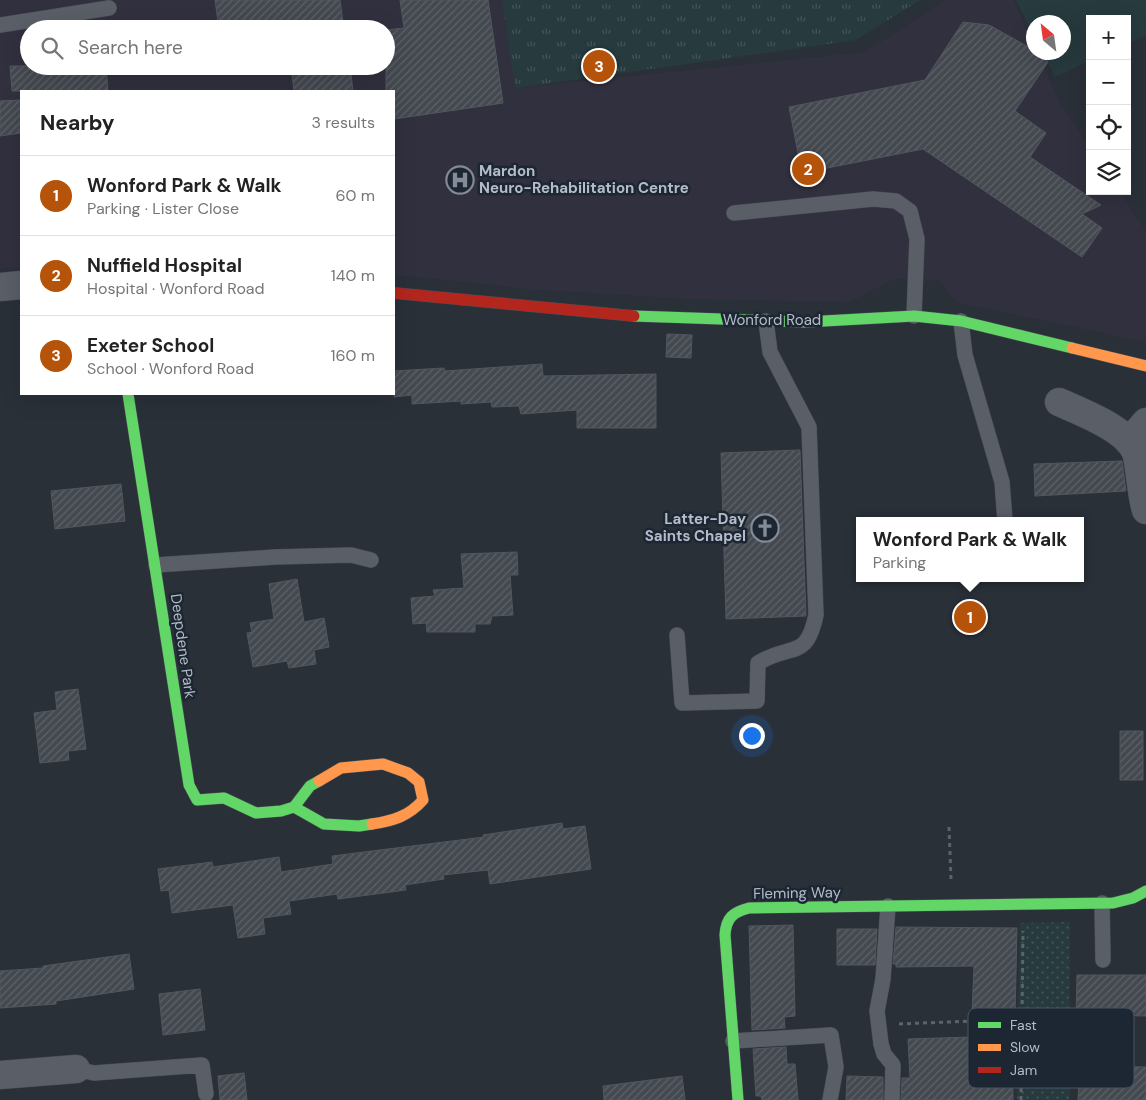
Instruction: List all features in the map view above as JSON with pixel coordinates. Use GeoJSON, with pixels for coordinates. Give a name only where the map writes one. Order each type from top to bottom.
{"type":"FeatureCollection","features":[{"type":"Feature","properties":{"kind":"street"},"geometry":{"type":"LineString","coordinates":[[0,287],[20,285]]}},
{"type":"Feature","properties":{"kind":"street","name":"Wonford Road"},"geometry":{"type":"LineString","coordinates":[[395,293],[640,316],[806,322],[914,316],[961,321],[1146,366]]}},
{"type":"Feature","properties":{"kind":"street","name":"Deepdene Park"},"geometry":{"type":"LineString","coordinates":[[128,395],[189,785],[193,796],[197,800],[224,798],[256,813],[281,811],[294,807]]}},
{"type":"Feature","properties":{"kind":"street"},"geometry":{"type":"LineString","coordinates":[[1058,402],[1095,418],[1137,432],[1136,453],[1146,510]]}},
{"type":"Feature","properties":{"kind":"street"},"geometry":{"type":"LineString","coordinates":[[383,764],[408,773],[418,782],[423,800],[414,810],[392,821],[359,826],[324,824],[294,807],[310,786],[341,768],[383,764]]}},
{"type":"Feature","properties":{"kind":"street","name":"Fleming Way"},"geometry":{"type":"LineString","coordinates":[[738,1100],[725,935],[725,924],[730,916],[737,911],[749,908],[1102,903],[1134,898],[1146,891]]}},
{"type":"Feature","properties":{"kind":"street"},"geometry":{"type":"LineString","coordinates":[[0,1075],[76,1070]]}},
{"type":"Feature","properties":{"kind":"lane"},"geometry":{"type":"LineString","coordinates":[[32,20],[109,8]]}},
{"type":"Feature","properties":{"kind":"lane"},"geometry":{"type":"LineString","coordinates":[[0,25],[20,22]]}},
{"type":"Feature","properties":{"kind":"lane"},"geometry":{"type":"LineString","coordinates":[[734,213],[873,198],[896,201],[910,211],[917,239],[914,316]]}},
{"type":"Feature","properties":{"kind":"lane"},"geometry":{"type":"LineString","coordinates":[[677,635],[682,703],[757,701],[758,663],[773,653],[801,648],[812,637],[816,615],[809,426],[770,352],[766,321]]}},
{"type":"Feature","properties":{"kind":"lane"},"geometry":{"type":"LineString","coordinates":[[961,321],[965,355],[1002,482],[1005,517]]}},
{"type":"Feature","properties":{"kind":"lane"},"geometry":{"type":"LineString","coordinates":[[156,564],[275,557],[351,555],[372,560]]}},
{"type":"Feature","properties":{"kind":"lane"},"geometry":{"type":"LineString","coordinates":[[1102,903],[1103,960]]}},
{"type":"Feature","properties":{"kind":"lane"},"geometry":{"type":"LineString","coordinates":[[888,906],[883,980],[877,1011],[884,1054],[893,1065],[892,1100]]}},
{"type":"Feature","properties":{"kind":"lane"},"geometry":{"type":"LineString","coordinates":[[733,1041],[831,1035],[836,1067],[830,1100]]}},
{"type":"Feature","properties":{"kind":"lane"},"geometry":{"type":"LineString","coordinates":[[76,1070],[94,1073],[202,1065],[206,1094]]}},
{"type":"Feature","properties":{"kind":"path"},"geometry":{"type":"LineString","coordinates":[[949,827],[952,905]]}},
{"type":"Feature","properties":{"kind":"path"},"geometry":{"type":"LineString","coordinates":[[1022,1008],[1023,904]]}},
{"type":"Feature","properties":{"kind":"path"},"geometry":{"type":"LineString","coordinates":[[879,1025],[968,1021]]}},
{"type":"Feature","properties":{"kind":"shaded area"},"geometry":{"type":"Polygon","coordinates":[[[0,0],[502,0],[515,88],[865,52],[946,0],[1014,0],[1026,28],[1026,60],[1040,60],[1060,103],[1086,141],[1086,195],[1122,195],[1146,231],[1146,342],[956,302],[940,281],[895,279],[850,302],[685,299],[541,290],[395,275],[395,90],[20,90],[20,268],[0,269],[0,0]]]}},
{"type":"Feature","properties":{"kind":"green space"},"geometry":{"type":"Polygon","coordinates":[[[502,0],[920,0],[856,40],[515,88],[502,0]]]}},
{"type":"Feature","properties":{"kind":"green space"},"geometry":{"type":"Polygon","coordinates":[[[1016,0],[1146,0],[1146,36],[1131,42],[1131,15],[1086,15],[1086,63],[1055,77],[1046,60],[1071,60],[1071,15],[1026,15],[1026,20],[1016,0]]]}},
{"type":"Feature","properties":{"kind":"green space"},"geometry":{"type":"Polygon","coordinates":[[[1070,922],[1070,1008],[1019,1008],[1020,923],[1070,922]]]}},
{"type":"Feature","properties":{"kind":"green space"},"geometry":{"type":"Polygon","coordinates":[[[1017,1088],[1070,1088],[1070,1100],[1017,1100],[1017,1088]]]}},
{"type":"Feature","properties":{"kind":"building"},"geometry":{"type":"Polygon","coordinates":[[[215,0],[340,0],[343,20],[218,20],[215,0]]]}},
{"type":"Feature","properties":{"kind":"building"},"geometry":{"type":"Polygon","coordinates":[[[400,0],[488,0],[503,103],[395,119],[395,90],[386,90],[386,75],[395,75],[395,29],[404,28],[400,0]]]}},
{"type":"Feature","properties":{"kind":"building"},"geometry":{"type":"Polygon","coordinates":[[[963,22],[989,25],[1026,46],[1026,60],[1045,60],[1048,62],[1015,111],[1046,133],[1030,157],[1101,205],[1082,214],[1102,228],[1082,257],[923,149],[802,173],[789,107],[925,80],[963,22]]]}},
{"type":"Feature","properties":{"kind":"building"},"geometry":{"type":"Polygon","coordinates":[[[10,66],[20,66],[20,75],[107,75],[108,90],[12,91],[10,66]]]}},
{"type":"Feature","properties":{"kind":"building"},"geometry":{"type":"Polygon","coordinates":[[[292,75],[351,75],[353,90],[294,90],[292,75]]]}},
{"type":"Feature","properties":{"kind":"building"},"geometry":{"type":"Polygon","coordinates":[[[20,100],[20,133],[0,136],[0,101],[20,100]]]}},
{"type":"Feature","properties":{"kind":"building"},"geometry":{"type":"Polygon","coordinates":[[[667,334],[692,335],[691,358],[666,357],[667,334]]]}},
{"type":"Feature","properties":{"kind":"building"},"geometry":{"type":"Polygon","coordinates":[[[542,364],[543,376],[656,374],[656,428],[577,428],[577,410],[521,414],[519,406],[492,407],[491,402],[461,404],[461,401],[412,404],[412,395],[394,397],[395,371],[444,368],[445,371],[542,364]]]}},
{"type":"Feature","properties":{"kind":"building","name":"Latter-Day Saints Chapel"},"geometry":{"type":"Polygon","coordinates":[[[800,450],[806,616],[726,619],[721,453],[800,450]]]}},
{"type":"Feature","properties":{"kind":"building"},"geometry":{"type":"Polygon","coordinates":[[[1122,461],[1126,491],[1035,496],[1034,464],[1122,461]]]}},
{"type":"Feature","properties":{"kind":"building"},"geometry":{"type":"Polygon","coordinates":[[[121,484],[125,521],[55,529],[51,491],[121,484]]]}},
{"type":"Feature","properties":{"kind":"building"},"geometry":{"type":"Polygon","coordinates":[[[517,552],[518,575],[510,575],[513,615],[492,616],[490,624],[475,624],[475,632],[427,632],[426,623],[413,624],[411,598],[435,596],[433,590],[464,588],[461,554],[517,552]]]}},
{"type":"Feature","properties":{"kind":"building"},"geometry":{"type":"Polygon","coordinates":[[[297,579],[304,622],[324,618],[329,647],[314,650],[316,664],[289,668],[287,661],[253,667],[247,633],[252,632],[250,623],[274,619],[269,584],[297,579]]]}},
{"type":"Feature","properties":{"kind":"building"},"geometry":{"type":"Polygon","coordinates":[[[78,689],[86,749],[68,751],[69,760],[40,763],[34,713],[57,710],[55,692],[78,689]]]}},
{"type":"Feature","properties":{"kind":"building"},"geometry":{"type":"Polygon","coordinates":[[[1120,731],[1143,731],[1143,780],[1120,780],[1120,731]]]}},
{"type":"Feature","properties":{"kind":"building"},"geometry":{"type":"Polygon","coordinates":[[[562,823],[563,829],[585,826],[591,869],[490,884],[488,870],[443,875],[444,879],[405,885],[406,890],[338,899],[337,894],[289,901],[291,914],[263,918],[265,934],[238,938],[233,905],[172,913],[169,890],[161,891],[158,869],[212,862],[213,867],[279,857],[281,872],[333,864],[332,856],[484,837],[483,835],[562,823]]]}},
{"type":"Feature","properties":{"kind":"building"},"geometry":{"type":"Polygon","coordinates":[[[793,925],[795,1016],[784,1017],[785,1028],[752,1030],[749,926],[793,925]]]}},
{"type":"Feature","properties":{"kind":"building"},"geometry":{"type":"Polygon","coordinates":[[[896,927],[1017,928],[1015,1008],[972,1008],[974,966],[896,967],[896,964],[893,964],[896,927]]]}},
{"type":"Feature","properties":{"kind":"building"},"geometry":{"type":"Polygon","coordinates":[[[837,929],[877,929],[875,965],[837,965],[837,929]]]}},
{"type":"Feature","properties":{"kind":"building"},"geometry":{"type":"Polygon","coordinates":[[[129,954],[134,989],[56,1001],[56,1004],[0,1008],[0,971],[43,968],[43,966],[129,954]]]}},
{"type":"Feature","properties":{"kind":"building"},"geometry":{"type":"Polygon","coordinates":[[[1077,975],[1146,975],[1146,1016],[1134,1016],[1134,1008],[1076,1008],[1077,975]]]}},
{"type":"Feature","properties":{"kind":"building"},"geometry":{"type":"Polygon","coordinates":[[[200,989],[205,1030],[163,1035],[159,994],[200,989]]]}},
{"type":"Feature","properties":{"kind":"building"},"geometry":{"type":"Polygon","coordinates":[[[968,1037],[968,1088],[1013,1088],[1013,1100],[901,1100],[902,1078],[910,1078],[908,1039],[968,1037]]]}},
{"type":"Feature","properties":{"kind":"building"},"geometry":{"type":"Polygon","coordinates":[[[786,1047],[787,1064],[795,1064],[798,1100],[762,1100],[761,1096],[756,1096],[753,1049],[786,1047]]]}},
{"type":"Feature","properties":{"kind":"building"},"geometry":{"type":"Polygon","coordinates":[[[1134,1067],[1146,1067],[1146,1100],[1078,1100],[1079,1088],[1134,1088],[1134,1067]]]}},
{"type":"Feature","properties":{"kind":"building"},"geometry":{"type":"Polygon","coordinates":[[[244,1073],[247,1100],[220,1100],[218,1076],[244,1073]]]}},
{"type":"Feature","properties":{"kind":"building"},"geometry":{"type":"Polygon","coordinates":[[[682,1076],[685,1100],[604,1100],[603,1086],[682,1076]]]}},
{"type":"Feature","properties":{"kind":"building"},"geometry":{"type":"Polygon","coordinates":[[[847,1076],[883,1077],[883,1100],[846,1100],[847,1076]]]}},
{"type":"Feature","properties":{"kind":"traffic: fast"},"geometry":{"type":"LineString","coordinates":[[634,316],[806,322],[914,316],[961,321],[1072,348]]}},
{"type":"Feature","properties":{"kind":"traffic: fast"},"geometry":{"type":"LineString","coordinates":[[128,395],[189,785],[197,800],[224,798],[256,813],[281,811],[294,807],[310,786],[319,781]]}},
{"type":"Feature","properties":{"kind":"traffic: fast"},"geometry":{"type":"LineString","coordinates":[[294,807],[324,824],[359,826],[372,824]]}},
{"type":"Feature","properties":{"kind":"traffic: fast"},"geometry":{"type":"LineString","coordinates":[[738,1100],[725,935],[727,924],[735,914],[749,908],[1113,903],[1133,898],[1146,891]]}},
{"type":"Feature","properties":{"kind":"traffic: slow"},"geometry":{"type":"LineString","coordinates":[[1072,348],[1146,366]]}},
{"type":"Feature","properties":{"kind":"traffic: slow"},"geometry":{"type":"LineString","coordinates":[[319,781],[341,768],[383,764],[408,773],[419,782],[423,800],[418,806],[400,817],[372,824]]}},
{"type":"Feature","properties":{"kind":"traffic: jam"},"geometry":{"type":"LineString","coordinates":[[395,293],[634,316]]}},
{"type":"Feature","properties":{"kind":"place","name":"Exeter School"},"geometry":{"type":"Point","coordinates":[599,66]}},
{"type":"Feature","properties":{"kind":"place","name":"Nuffield Hospital"},"geometry":{"type":"Point","coordinates":[808,169]}},
{"type":"Feature","properties":{"kind":"place","name":"Mardon Neuro-Rehabilitation Centre"},"geometry":{"type":"Point","coordinates":[460,180]}},
{"type":"Feature","properties":{"kind":"place","name":"Latter-Day Saints Chapel"},"geometry":{"type":"Point","coordinates":[765,528]}},
{"type":"Feature","properties":{"kind":"place","name":"Wonford Park & Walk"},"geometry":{"type":"Point","coordinates":[970,617]}}]}
